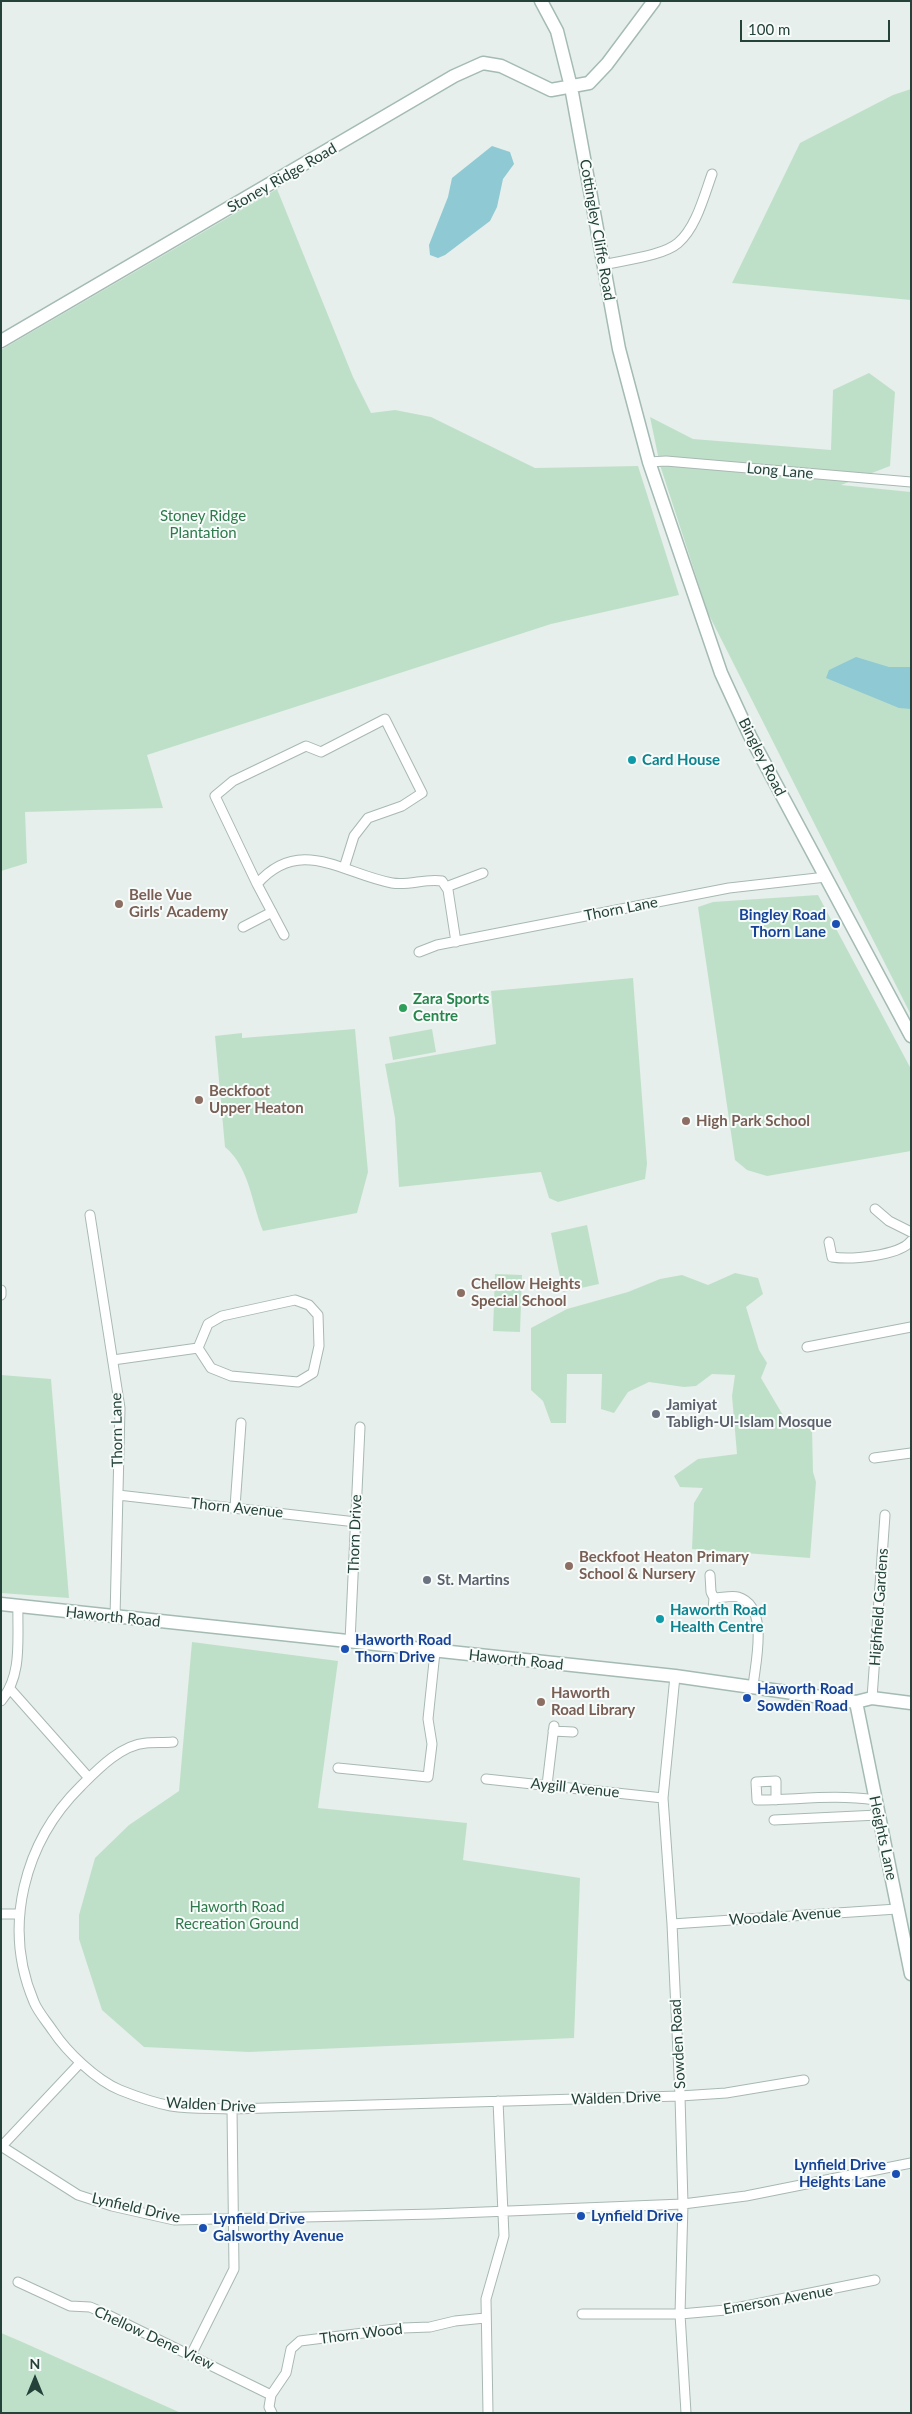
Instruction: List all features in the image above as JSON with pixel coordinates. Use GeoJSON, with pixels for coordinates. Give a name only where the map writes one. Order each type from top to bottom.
{"type":"FeatureCollection","features":[{"type":"Feature","properties":{"kind":"main road","name":"Cottingley Cliffe Road"},"geometry":{"type":"LineString","coordinates":[[542,1],[557,31],[571,87],[619,349],[650,462]]}},
{"type":"Feature","properties":{"kind":"main road","name":"Stoney Ridge Road"},"geometry":{"type":"LineString","coordinates":[[1,341],[454,76],[476,66],[483,63],[501,66],[551,90],[589,83],[606,64],[654,1]]}},
{"type":"Feature","properties":{"kind":"main road","name":"Bingley Road"},"geometry":{"type":"LineString","coordinates":[[650,462],[721,673],[750,736],[911,1036]]}},
{"type":"Feature","properties":{"kind":"main road","name":"Haworth Road"},"geometry":{"type":"LineString","coordinates":[[1,1604],[350,1641],[435,1652],[675,1676],[856,1702],[872,1698],[911,1703]]}},
{"type":"Feature","properties":{"kind":"main road","name":"Heights Lane"},"geometry":{"type":"LineString","coordinates":[[856,1702],[874,1800],[911,1974]]}},
{"type":"Feature","properties":{"kind":"street"},"geometry":{"type":"LineString","coordinates":[[604,265],[659,252],[678,244],[696,215],[712,174]]}},
{"type":"Feature","properties":{"kind":"street","name":"Long Lane"},"geometry":{"type":"LineString","coordinates":[[650,462],[666,461],[911,482]]}},
{"type":"Feature","properties":{"kind":"street"},"geometry":{"type":"LineString","coordinates":[[284,935],[257,884],[215,796],[233,781],[306,746],[321,752],[385,719],[422,794],[402,806],[368,818],[354,836],[344,868]]}},
{"type":"Feature","properties":{"kind":"street"},"geometry":{"type":"LineString","coordinates":[[257,884],[267,873],[306,858],[394,884],[433,880],[442,881],[446,887],[456,942]]}},
{"type":"Feature","properties":{"kind":"street"},"geometry":{"type":"LineString","coordinates":[[446,887],[483,873]]}},
{"type":"Feature","properties":{"kind":"street","name":"Thorn Lane"},"geometry":{"type":"LineString","coordinates":[[419,952],[456,942],[729,888],[826,878]]}},
{"type":"Feature","properties":{"kind":"street"},"geometry":{"type":"LineString","coordinates":[[244,927],[272,912]]}},
{"type":"Feature","properties":{"kind":"street"},"geometry":{"type":"LineString","coordinates":[[875,1209],[889,1221],[911,1232]]}},
{"type":"Feature","properties":{"kind":"street","name":"Thorn Lane"},"geometry":{"type":"LineString","coordinates":[[90,1216],[120,1408],[116,1617]]}},
{"type":"Feature","properties":{"kind":"street"},"geometry":{"type":"LineString","coordinates":[[829,1242],[832,1256],[838,1258],[894,1251],[906,1246],[911,1241]]}},
{"type":"Feature","properties":{"kind":"street"},"geometry":{"type":"LineString","coordinates":[[1,1290],[1,1296]]}},
{"type":"Feature","properties":{"kind":"street"},"geometry":{"type":"LineString","coordinates":[[294,1300],[309,1305],[318,1315],[318,1346],[313,1373],[298,1382],[231,1376],[211,1368],[198,1348],[208,1324],[222,1316],[294,1300]]}},
{"type":"Feature","properties":{"kind":"street"},"geometry":{"type":"LineString","coordinates":[[807,1347],[911,1327]]}},
{"type":"Feature","properties":{"kind":"street"},"geometry":{"type":"LineString","coordinates":[[113,1360],[198,1348]]}},
{"type":"Feature","properties":{"kind":"street"},"geometry":{"type":"LineString","coordinates":[[235,1507],[241,1423]]}},
{"type":"Feature","properties":{"kind":"street","name":"Thorn Drive"},"geometry":{"type":"LineString","coordinates":[[350,1641],[360,1427]]}},
{"type":"Feature","properties":{"kind":"street"},"geometry":{"type":"LineString","coordinates":[[874,1458],[911,1453]]}},
{"type":"Feature","properties":{"kind":"street","name":"Thorn Avenue"},"geometry":{"type":"LineString","coordinates":[[118,1495],[356,1522]]}},
{"type":"Feature","properties":{"kind":"street","name":"Highfield Gardens"},"geometry":{"type":"LineString","coordinates":[[872,1698],[885,1515]]}},
{"type":"Feature","properties":{"kind":"street"},"geometry":{"type":"LineString","coordinates":[[710,1575],[711,1592],[714,1598],[713,1610]]}},
{"type":"Feature","properties":{"kind":"street"},"geometry":{"type":"LineString","coordinates":[[714,1598],[736,1596],[748,1602],[754,1612],[759,1626],[753,1687]]}},
{"type":"Feature","properties":{"kind":"street"},"geometry":{"type":"LineString","coordinates":[[1,1701],[10,1690],[16,1671],[18,1606]]}},
{"type":"Feature","properties":{"kind":"street"},"geometry":{"type":"LineString","coordinates":[[338,1768],[428,1777],[432,1744],[428,1719],[435,1652]]}},
{"type":"Feature","properties":{"kind":"street","name":"Sowden Road"},"geometry":{"type":"LineString","coordinates":[[675,1676],[663,1798],[672,1924],[680,2096],[683,2204],[680,2314],[686,2413]]}},
{"type":"Feature","properties":{"kind":"street"},"geometry":{"type":"LineString","coordinates":[[10,1690],[89,1778]]}},
{"type":"Feature","properties":{"kind":"street"},"geometry":{"type":"LineString","coordinates":[[547,1785],[553,1729],[573,1732]]}},
{"type":"Feature","properties":{"kind":"street","name":"Walden Drive"},"geometry":{"type":"LineString","coordinates":[[172,1742],[144,1743],[119,1753],[89,1778],[63,1804],[40,1840],[23,1883],[20,1914],[20,1956],[34,2003],[63,2046],[80,2063],[118,2089],[170,2106],[232,2109],[680,2096],[726,2093],[804,2080]]}},
{"type":"Feature","properties":{"kind":"street","name":"Aygill Avenue"},"geometry":{"type":"LineString","coordinates":[[486,1779],[663,1798]]}},
{"type":"Feature","properties":{"kind":"street"},"geometry":{"type":"LineString","coordinates":[[776,1800],[850,1796],[874,1800]]}},
{"type":"Feature","properties":{"kind":"street"},"geometry":{"type":"LineString","coordinates":[[774,1820],[878,1815]]}},
{"type":"Feature","properties":{"kind":"street","name":"Woodale Avenue"},"geometry":{"type":"LineString","coordinates":[[672,1924],[897,1909]]}},
{"type":"Feature","properties":{"kind":"street"},"geometry":{"type":"LineString","coordinates":[[1,1914],[20,1914]]}},
{"type":"Feature","properties":{"kind":"street"},"geometry":{"type":"LineString","coordinates":[[1,2147],[80,2063]]}},
{"type":"Feature","properties":{"kind":"street"},"geometry":{"type":"LineString","coordinates":[[488,2413],[486,2382],[488,2334],[485,2318],[490,2282],[504,2236],[498,2101]]}},
{"type":"Feature","properties":{"kind":"street"},"geometry":{"type":"LineString","coordinates":[[192,2355],[234,2269],[232,2109]]}},
{"type":"Feature","properties":{"kind":"street","name":"Lynfield Drive"},"geometry":{"type":"LineString","coordinates":[[1,2147],[78,2195],[112,2206],[174,2220],[504,2212],[683,2204],[746,2196],[911,2164]]}},
{"type":"Feature","properties":{"kind":"street","name":"Emerson Avenue"},"geometry":{"type":"LineString","coordinates":[[582,2314],[680,2314],[726,2310],[875,2280]]}},
{"type":"Feature","properties":{"kind":"street","name":"Chellow Dene View"},"geometry":{"type":"LineString","coordinates":[[18,2282],[70,2306],[90,2307],[104,2313],[271,2395]]}},
{"type":"Feature","properties":{"kind":"street","name":"Thorn Wood"},"geometry":{"type":"LineString","coordinates":[[271,2395],[286,2373],[291,2349],[300,2341],[404,2328],[430,2327],[454,2321],[485,2318]]}},
{"type":"Feature","properties":{"kind":"street"},"geometry":{"type":"LineString","coordinates":[[271,2395],[269,2407],[272,2413]]}},
{"type":"Feature","properties":{"kind":"green space"},"geometry":{"type":"Polygon","coordinates":[[[911,89],[911,300],[732,283],[800,143],[893,95],[911,89]]]}},
{"type":"Feature","properties":{"kind":"green space","name":"Stoney Ridge Plantation"},"geometry":{"type":"Polygon","coordinates":[[[277,189],[353,377],[371,413],[395,410],[431,417],[535,468],[638,466],[679,595],[551,624],[147,755],[163,808],[25,812],[27,863],[1,871],[1,350],[277,189]]]}},
{"type":"Feature","properties":{"kind":"green space"},"geometry":{"type":"Polygon","coordinates":[[[869,373],[895,392],[890,466],[841,485],[911,492],[911,1015],[708,613],[660,465],[650,417],[693,439],[831,450],[833,390],[869,373]]]}},
{"type":"Feature","properties":{"kind":"green space"},"geometry":{"type":"Polygon","coordinates":[[[818,895],[911,1069],[911,1151],[767,1176],[747,1170],[735,1160],[698,907],[713,902],[818,895]]]}},
{"type":"Feature","properties":{"kind":"green space"},"geometry":{"type":"Polygon","coordinates":[[[633,978],[647,1164],[645,1179],[558,1202],[549,1198],[541,1172],[399,1187],[395,1118],[385,1064],[496,1044],[491,991],[633,978]]]}},
{"type":"Feature","properties":{"kind":"green space"},"geometry":{"type":"Polygon","coordinates":[[[355,1029],[368,1172],[357,1213],[263,1231],[245,1175],[233,1155],[225,1147],[215,1036],[242,1033],[242,1038],[355,1029]]]}},
{"type":"Feature","properties":{"kind":"green space"},"geometry":{"type":"Polygon","coordinates":[[[432,1029],[436,1052],[393,1060],[389,1037],[432,1029]]]}},
{"type":"Feature","properties":{"kind":"green space"},"geometry":{"type":"Polygon","coordinates":[[[587,1225],[599,1284],[563,1292],[551,1233],[587,1225]]]}},
{"type":"Feature","properties":{"kind":"green space"},"geometry":{"type":"Polygon","coordinates":[[[735,1273],[758,1278],[763,1294],[746,1307],[759,1350],[767,1363],[761,1378],[784,1417],[787,1426],[812,1428],[813,1472],[816,1482],[810,1558],[692,1549],[694,1503],[703,1488],[680,1487],[674,1476],[698,1459],[737,1454],[732,1396],[735,1375],[712,1374],[696,1386],[684,1387],[649,1382],[628,1392],[614,1413],[601,1409],[602,1374],[567,1374],[566,1423],[551,1423],[543,1401],[531,1390],[531,1328],[567,1309],[628,1292],[660,1279],[682,1275],[708,1285],[735,1273]]]}},
{"type":"Feature","properties":{"kind":"green space"},"geometry":{"type":"Polygon","coordinates":[[[495,1274],[522,1275],[520,1332],[493,1331],[495,1274]]]}},
{"type":"Feature","properties":{"kind":"green space"},"geometry":{"type":"Polygon","coordinates":[[[1,1375],[51,1379],[69,1598],[1,1593],[1,1375]]]}},
{"type":"Feature","properties":{"kind":"green space","name":"Haworth Road Recreation Ground"},"geometry":{"type":"Polygon","coordinates":[[[192,1642],[338,1661],[318,1808],[467,1823],[463,1860],[580,1878],[574,2038],[249,2052],[144,2047],[102,2010],[79,1939],[79,1915],[95,1858],[129,1825],[179,1791],[192,1642]]]}},
{"type":"Feature","properties":{"kind":"green space"},"geometry":{"type":"Polygon","coordinates":[[[1,2333],[20,2341],[181,2413],[1,2413],[1,2333]]]}},
{"type":"Feature","properties":{"kind":"water"},"geometry":{"type":"Polygon","coordinates":[[[492,146],[510,152],[514,164],[503,179],[497,207],[490,221],[445,255],[438,258],[430,255],[429,245],[448,197],[452,178],[492,146]]]}},
{"type":"Feature","properties":{"kind":"water"},"geometry":{"type":"Polygon","coordinates":[[[856,657],[889,667],[911,667],[911,709],[899,708],[826,678],[829,670],[856,657]]]}},
{"type":"Feature","properties":{"kind":"place","name":"Card House"},"geometry":{"type":"Point","coordinates":[632,760]}},
{"type":"Feature","properties":{"kind":"place","name":"Belle Vue Girls' Academy"},"geometry":{"type":"Point","coordinates":[119,904]}},
{"type":"Feature","properties":{"kind":"place","name":"Bingley Road Thorn Lane"},"geometry":{"type":"Point","coordinates":[836,924]}},
{"type":"Feature","properties":{"kind":"place","name":"Zara Sports Centre"},"geometry":{"type":"Point","coordinates":[403,1008]}},
{"type":"Feature","properties":{"kind":"place","name":"Beckfoot Upper Heaton"},"geometry":{"type":"Point","coordinates":[199,1100]}},
{"type":"Feature","properties":{"kind":"place","name":"High Park School"},"geometry":{"type":"Point","coordinates":[686,1121]}},
{"type":"Feature","properties":{"kind":"place","name":"Chellow Heights Special School"},"geometry":{"type":"Point","coordinates":[461,1293]}},
{"type":"Feature","properties":{"kind":"place","name":"Jamiyat Tabligh-Ul-Islam Mosque"},"geometry":{"type":"Point","coordinates":[656,1414]}},
{"type":"Feature","properties":{"kind":"place","name":"Beckfoot Heaton Primary School & Nursery"},"geometry":{"type":"Point","coordinates":[569,1566]}},
{"type":"Feature","properties":{"kind":"place","name":"St. Martins"},"geometry":{"type":"Point","coordinates":[427,1580]}},
{"type":"Feature","properties":{"kind":"place","name":"Haworth Road Health Centre"},"geometry":{"type":"Point","coordinates":[660,1619]}},
{"type":"Feature","properties":{"kind":"place","name":"Haworth Road Thorn Drive"},"geometry":{"type":"Point","coordinates":[345,1649]}},
{"type":"Feature","properties":{"kind":"place","name":"Haworth Road Sowden Road"},"geometry":{"type":"Point","coordinates":[747,1698]}},
{"type":"Feature","properties":{"kind":"place","name":"Haworth Road Library"},"geometry":{"type":"Point","coordinates":[541,1702]}},
{"type":"Feature","properties":{"kind":"place","name":"Lynfield Drive Heights Lane"},"geometry":{"type":"Point","coordinates":[896,2174]}},
{"type":"Feature","properties":{"kind":"place","name":"Lynfield Drive"},"geometry":{"type":"Point","coordinates":[581,2216]}},
{"type":"Feature","properties":{"kind":"place","name":"Lynfield Drive Galsworthy Avenue"},"geometry":{"type":"Point","coordinates":[203,2228]}}]}
